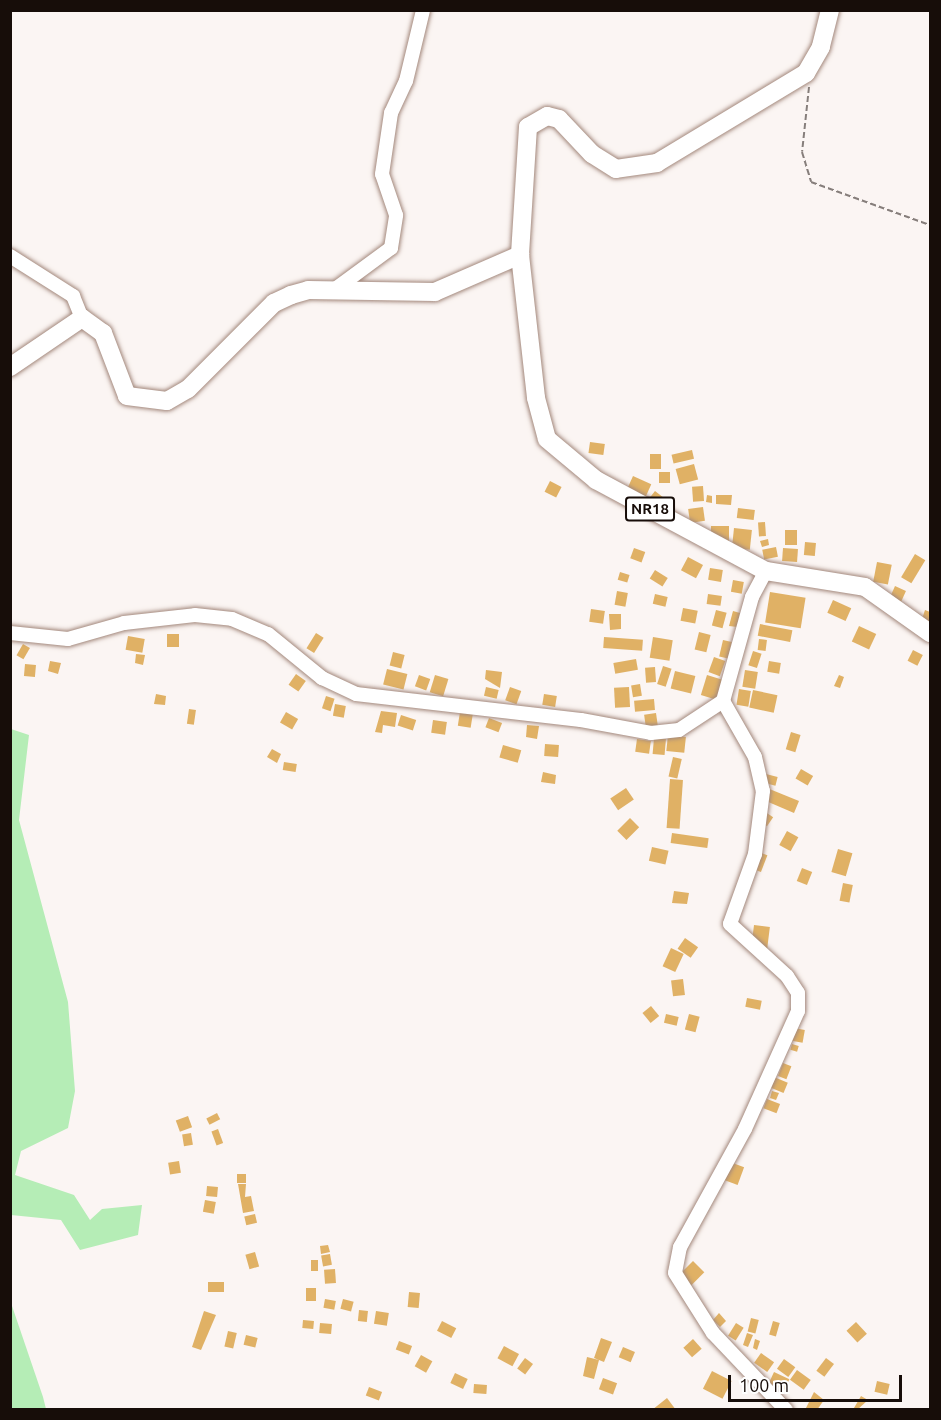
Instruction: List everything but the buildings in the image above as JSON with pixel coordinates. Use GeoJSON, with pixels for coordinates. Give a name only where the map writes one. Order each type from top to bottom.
{"type":"FeatureCollection","features":[{"type":"Feature","properties":{"kind":"main road"},"geometry":{"type":"LineString","coordinates":[[806,74],[821,46],[830,10]]}},
{"type":"Feature","properties":{"kind":"main road","name":"NR18"},"geometry":{"type":"LineString","coordinates":[[806,74],[673,155],[637,169],[616,169],[592,154],[559,119],[536,119],[525,139],[520,255],[536,398],[547,439],[596,480],[766,571],[865,587],[930,633]]}},
{"type":"Feature","properties":{"kind":"main road"},"geometry":{"type":"LineString","coordinates":[[10,367],[82,318],[103,333],[127,396],[167,401],[217,364],[274,303],[308,290],[435,292],[520,255]]}},
{"type":"Feature","properties":{"kind":"street"},"geometry":{"type":"LineString","coordinates":[[334,290],[391,248],[396,215],[383,179],[385,154],[391,113],[406,81],[423,10]]}},
{"type":"Feature","properties":{"kind":"street"},"geometry":{"type":"LineString","coordinates":[[10,256],[73,296],[82,318]]}},
{"type":"Feature","properties":{"kind":"street"},"geometry":{"type":"LineString","coordinates":[[10,633],[68,639],[124,623],[195,615],[232,619],[268,634],[322,678],[356,694],[580,720],[651,733],[679,730],[723,701],[752,597],[766,571]]}},
{"type":"Feature","properties":{"kind":"street"},"geometry":{"type":"LineString","coordinates":[[723,701],[755,757],[763,791],[755,854],[730,924],[787,976],[798,993],[798,1011],[745,1129],[680,1247],[675,1273],[713,1333],[786,1410]]}},
{"type":"Feature","properties":{"kind":"path"},"geometry":{"type":"LineString","coordinates":[[806,74],[811,95],[803,170],[811,182],[930,225]]}},
{"type":"Feature","properties":{"kind":"green space"},"geometry":{"type":"Polygon","coordinates":[[[11,729],[29,735],[19,820],[68,1002],[75,1091],[68,1128],[21,1151],[15,1175],[74,1195],[90,1220],[102,1209],[142,1205],[138,1235],[80,1250],[61,1220],[11,1215],[11,729]]]}},
{"type":"Feature","properties":{"kind":"green space"},"geometry":{"type":"Polygon","coordinates":[[[11,1303],[43,1397],[46,1409],[11,1409],[11,1303]]]}}]}
